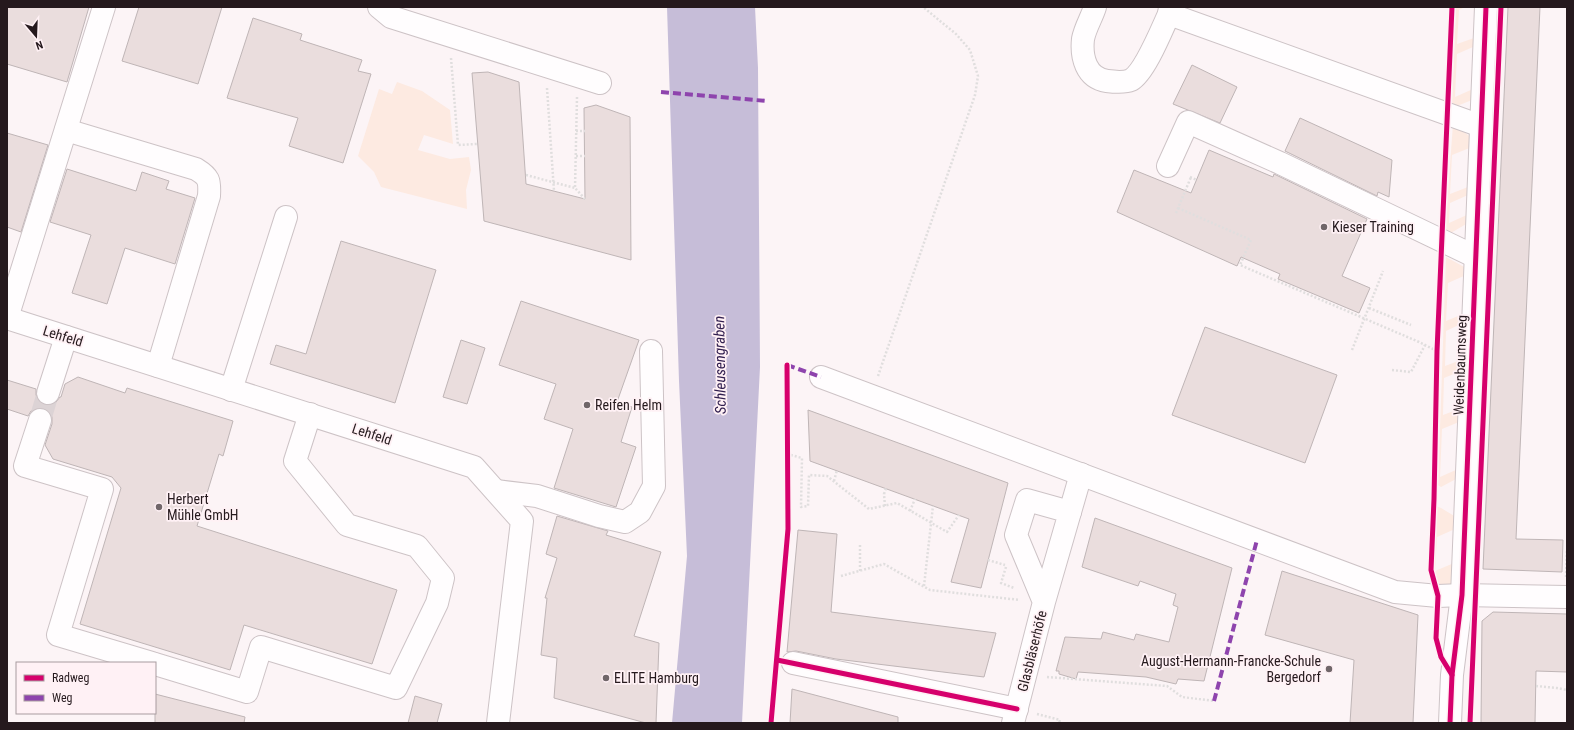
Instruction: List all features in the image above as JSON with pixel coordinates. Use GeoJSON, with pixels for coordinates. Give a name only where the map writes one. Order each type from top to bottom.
{"type":"FeatureCollection","features":[{"type":"Feature","properties":{"kind":"street"},"geometry":{"type":"LineString","coordinates":[[7,318],[104,7]]}},
{"type":"Feature","properties":{"kind":"street"},"geometry":{"type":"LineString","coordinates":[[379,7],[391,17],[600,83]]}},
{"type":"Feature","properties":{"kind":"street"},"geometry":{"type":"LineString","coordinates":[[1095,7],[1083,37],[1083,56],[1089,72],[1103,81],[1118,83],[1131,80],[1142,70],[1170,10],[1481,126]]}},
{"type":"Feature","properties":{"kind":"street","name":"Weidenbaumsweg"},"geometry":{"type":"LineString","coordinates":[[1450,723],[1452,675],[1462,595],[1486,7]]}},
{"type":"Feature","properties":{"kind":"street"},"geometry":{"type":"LineString","coordinates":[[1168,166],[1188,122],[1280,163],[1476,257]]}},
{"type":"Feature","properties":{"kind":"street"},"geometry":{"type":"LineString","coordinates":[[66,130],[196,169],[206,175],[210,185],[209,196],[158,366]]}},
{"type":"Feature","properties":{"kind":"street"},"geometry":{"type":"LineString","coordinates":[[232,390],[286,217]]}},
{"type":"Feature","properties":{"kind":"street","name":"Lehfeld"},"geometry":{"type":"LineString","coordinates":[[7,318],[474,467],[522,521],[498,723]]}},
{"type":"Feature","properties":{"kind":"street"},"geometry":{"type":"LineString","coordinates":[[48,393],[66,337]]}},
{"type":"Feature","properties":{"kind":"street"},"geometry":{"type":"LineString","coordinates":[[496,492],[538,496],[598,516],[625,522],[640,512],[654,486],[651,351]]}},
{"type":"Feature","properties":{"kind":"street"},"geometry":{"type":"LineString","coordinates":[[821,377],[1395,592],[1438,596],[1566,597]]}},
{"type":"Feature","properties":{"kind":"street"},"geometry":{"type":"LineString","coordinates":[[156,664],[247,692],[261,648],[396,688],[437,602],[443,578],[417,546],[347,525],[295,461],[310,414]]}},
{"type":"Feature","properties":{"kind":"street"},"geometry":{"type":"LineString","coordinates":[[40,420],[25,466],[102,489],[58,634],[149,662]]}},
{"type":"Feature","properties":{"kind":"street"},"geometry":{"type":"LineString","coordinates":[[1070,512],[1081,474]]}},
{"type":"Feature","properties":{"kind":"street","name":"Glasbläserhöfe"},"geometry":{"type":"LineString","coordinates":[[1015,716],[1044,602],[1070,512],[1027,500],[1016,534],[1044,602]]}},
{"type":"Feature","properties":{"kind":"street"},"geometry":{"type":"LineString","coordinates":[[785,658],[1015,716]]}},
{"type":"Feature","properties":{"kind":"path"},"geometry":{"type":"LineString","coordinates":[[871,395],[975,95],[978,76],[970,50],[956,34],[923,7]]}},
{"type":"Feature","properties":{"kind":"path"},"geometry":{"type":"LineString","coordinates":[[451,57],[458,145],[478,144]]}},
{"type":"Feature","properties":{"kind":"path"},"geometry":{"type":"LineString","coordinates":[[547,87],[554,191]]}},
{"type":"Feature","properties":{"kind":"path"},"geometry":{"type":"LineString","coordinates":[[575,188],[577,96]]}},
{"type":"Feature","properties":{"kind":"path"},"geometry":{"type":"LineString","coordinates":[[576,132],[585,132]]}},
{"type":"Feature","properties":{"kind":"path"},"geometry":{"type":"LineString","coordinates":[[576,156],[585,156]]}},
{"type":"Feature","properties":{"kind":"path"},"geometry":{"type":"LineString","coordinates":[[526,176],[575,188],[585,199]]}},
{"type":"Feature","properties":{"kind":"path"},"geometry":{"type":"LineString","coordinates":[[1176,213],[1191,177]]}},
{"type":"Feature","properties":{"kind":"path"},"geometry":{"type":"LineString","coordinates":[[1178,208],[1251,240],[1240,265],[1437,351]]}},
{"type":"Feature","properties":{"kind":"path"},"geometry":{"type":"LineString","coordinates":[[1352,350],[1383,271]]}},
{"type":"Feature","properties":{"kind":"path"},"geometry":{"type":"LineString","coordinates":[[1369,308],[1411,325]]}},
{"type":"Feature","properties":{"kind":"path"},"geometry":{"type":"LineString","coordinates":[[1392,370],[1411,372],[1425,345]]}},
{"type":"Feature","properties":{"kind":"path"},"geometry":{"type":"LineString","coordinates":[[785,658],[788,529],[787,365]]}},
{"type":"Feature","properties":{"kind":"path"},"geometry":{"type":"LineString","coordinates":[[787,454],[802,458],[801,507],[808,506],[809,475],[827,476],[869,509],[897,503],[947,532],[959,515]]}},
{"type":"Feature","properties":{"kind":"path"},"geometry":{"type":"LineString","coordinates":[[834,481],[837,470]]}},
{"type":"Feature","properties":{"kind":"path"},"geometry":{"type":"LineString","coordinates":[[885,506],[884,494],[886,488]]}},
{"type":"Feature","properties":{"kind":"path"},"geometry":{"type":"LineString","coordinates":[[910,511],[915,499]]}},
{"type":"Feature","properties":{"kind":"path"},"geometry":{"type":"LineString","coordinates":[[924,586],[933,506]]}},
{"type":"Feature","properties":{"kind":"path"},"geometry":{"type":"LineString","coordinates":[[860,544],[860,571]]}},
{"type":"Feature","properties":{"kind":"path"},"geometry":{"type":"LineString","coordinates":[[1566,597],[1567,549]]}},
{"type":"Feature","properties":{"kind":"path"},"geometry":{"type":"LineString","coordinates":[[988,560],[1006,565]]}},
{"type":"Feature","properties":{"kind":"path"},"geometry":{"type":"LineString","coordinates":[[841,576],[884,564],[930,590],[1044,602]]}},
{"type":"Feature","properties":{"kind":"path"},"geometry":{"type":"LineString","coordinates":[[771,723],[775,676]]}},
{"type":"Feature","properties":{"kind":"path"},"geometry":{"type":"LineString","coordinates":[[1066,678],[1167,686],[1182,696],[1214,701]]}},
{"type":"Feature","properties":{"kind":"path"},"geometry":{"type":"LineString","coordinates":[[1536,686],[1567,690]]}},
{"type":"Feature","properties":{"kind":"path"},"geometry":{"type":"LineString","coordinates":[[1015,716],[1060,720],[1059,723]]}},
{"type":"Feature","properties":{"kind":"shaded area"},"geometry":{"type":"Polygon","coordinates":[[[1456,7],[1465,7],[1459,10],[1457,44],[1474,38],[1473,47],[1457,54],[1455,97],[1473,89],[1472,100],[1452,108],[1456,7]]]}},
{"type":"Feature","properties":{"kind":"shaded area"},"geometry":{"type":"Polygon","coordinates":[[[397,82],[422,91],[450,110],[453,144],[424,135],[418,150],[450,159],[469,157],[471,170],[466,190],[467,209],[381,187],[374,172],[358,156],[379,89],[392,94],[397,82]]]}},
{"type":"Feature","properties":{"kind":"shaded area"},"geometry":{"type":"Polygon","coordinates":[[[1453,124],[1472,138],[1472,147],[1452,155],[1450,194],[1468,187],[1468,195],[1450,203],[1449,223],[1469,214],[1468,223],[1449,234],[1445,232],[1453,124]]]}},
{"type":"Feature","properties":{"kind":"shaded area"},"geometry":{"type":"Polygon","coordinates":[[[1446,257],[1466,268],[1466,275],[1448,283],[1446,321],[1463,314],[1463,323],[1446,331],[1445,366],[1461,360],[1461,371],[1444,378],[1443,415],[1459,409],[1459,422],[1442,429],[1440,477],[1458,469],[1458,478],[1441,487],[1438,485],[1446,257]]]}},
{"type":"Feature","properties":{"kind":"shaded area"},"geometry":{"type":"Polygon","coordinates":[[[1436,506],[1456,517],[1455,529],[1437,537],[1435,571],[1454,563],[1453,583],[1441,590],[1436,584],[1432,551],[1436,506]]]}},
{"type":"Feature","properties":{"kind":"water","name":"Schleusengraben"},"geometry":{"type":"Polygon","coordinates":[[[667,7],[755,7],[758,68],[760,367],[742,723],[672,723],[687,556],[679,381],[667,7]]]}},
{"type":"Feature","properties":{"kind":"building"},"geometry":{"type":"Polygon","coordinates":[[[7,7],[89,7],[67,82],[7,64],[7,7]]]}},
{"type":"Feature","properties":{"kind":"building"},"geometry":{"type":"Polygon","coordinates":[[[139,7],[222,7],[198,84],[122,61],[139,7]]]}},
{"type":"Feature","properties":{"kind":"building"},"geometry":{"type":"Polygon","coordinates":[[[1508,7],[1540,7],[1516,539],[1563,540],[1562,572],[1483,569],[1508,7]]]}},
{"type":"Feature","properties":{"kind":"building"},"geometry":{"type":"Polygon","coordinates":[[[253,18],[302,34],[300,40],[362,60],[358,71],[371,74],[343,163],[289,146],[298,118],[227,98],[253,18]]]}},
{"type":"Feature","properties":{"kind":"building"},"geometry":{"type":"Polygon","coordinates":[[[1192,65],[1237,87],[1220,123],[1173,104],[1192,65]]]}},
{"type":"Feature","properties":{"kind":"building"},"geometry":{"type":"Polygon","coordinates":[[[488,72],[519,82],[526,184],[585,199],[584,108],[596,105],[630,117],[631,260],[484,221],[472,73],[488,72]]]}},
{"type":"Feature","properties":{"kind":"building"},"geometry":{"type":"Polygon","coordinates":[[[1300,118],[1392,160],[1389,197],[1378,192],[1377,196],[1285,151],[1300,118]]]}},
{"type":"Feature","properties":{"kind":"building"},"geometry":{"type":"Polygon","coordinates":[[[7,133],[48,145],[21,232],[7,227],[7,133]]]}},
{"type":"Feature","properties":{"kind":"building"},"geometry":{"type":"Polygon","coordinates":[[[1209,150],[1273,177],[1274,174],[1367,219],[1342,276],[1370,288],[1359,313],[1278,279],[1280,274],[1241,257],[1237,266],[1117,212],[1134,170],[1191,193],[1209,150]]]}},
{"type":"Feature","properties":{"kind":"building"},"geometry":{"type":"Polygon","coordinates":[[[67,169],[136,191],[142,172],[169,181],[166,189],[195,198],[175,264],[125,248],[107,304],[72,293],[91,235],[50,222],[67,169]]]}},
{"type":"Feature","properties":{"kind":"building"},"geometry":{"type":"Polygon","coordinates":[[[341,241],[436,270],[395,403],[270,364],[276,345],[306,354],[341,241]]]}},
{"type":"Feature","properties":{"kind":"building","name":"Reifen Helm"},"geometry":{"type":"Polygon","coordinates":[[[521,301],[639,340],[617,402],[632,407],[621,442],[636,447],[616,507],[554,488],[573,429],[544,419],[556,384],[499,365],[521,301]]]}},
{"type":"Feature","properties":{"kind":"building"},"geometry":{"type":"Polygon","coordinates":[[[1205,327],[1337,375],[1305,463],[1172,415],[1205,327]]]}},
{"type":"Feature","properties":{"kind":"building"},"geometry":{"type":"Polygon","coordinates":[[[461,340],[485,348],[467,404],[443,397],[461,340]]]}},
{"type":"Feature","properties":{"kind":"building","name":"Herbert Mühle GmbH"},"geometry":{"type":"Polygon","coordinates":[[[78,377],[125,393],[127,388],[233,421],[223,456],[219,454],[197,526],[397,590],[372,664],[244,625],[230,670],[80,624],[121,488],[112,477],[53,459],[45,445],[52,424],[52,417],[49,411],[43,408],[37,408],[31,411],[28,416],[7,409],[7,380],[36,389],[36,395],[39,401],[44,405],[50,405],[61,397],[65,384],[78,377]]]}},
{"type":"Feature","properties":{"kind":"building"},"geometry":{"type":"Polygon","coordinates":[[[808,410],[1008,483],[981,588],[951,582],[969,519],[810,461],[808,410]]]}},
{"type":"Feature","properties":{"kind":"building"},"geometry":{"type":"Polygon","coordinates":[[[557,516],[608,531],[606,535],[661,552],[634,636],[659,643],[656,723],[646,723],[554,698],[557,658],[541,655],[547,598],[545,598],[557,558],[546,554],[557,516]]]}},
{"type":"Feature","properties":{"kind":"building"},"geometry":{"type":"Polygon","coordinates":[[[1095,518],[1232,568],[1204,681],[1178,679],[1176,684],[1146,677],[1078,672],[1076,679],[1059,674],[1059,671],[1056,671],[1065,637],[1101,639],[1103,632],[1134,640],[1136,634],[1169,642],[1178,607],[1173,605],[1176,594],[1140,581],[1138,586],[1082,567],[1095,518]]]}},
{"type":"Feature","properties":{"kind":"building"},"geometry":{"type":"Polygon","coordinates":[[[798,530],[837,534],[831,612],[996,633],[984,677],[836,659],[796,651],[787,652],[798,530]]]}},
{"type":"Feature","properties":{"kind":"building"},"geometry":{"type":"Polygon","coordinates":[[[1282,571],[1418,615],[1413,723],[1350,723],[1354,660],[1265,635],[1282,571]]]}},
{"type":"Feature","properties":{"kind":"building"},"geometry":{"type":"Polygon","coordinates":[[[1493,612],[1567,614],[1567,672],[1536,671],[1535,723],[1481,723],[1482,621],[1493,612]]]}},
{"type":"Feature","properties":{"kind":"building"},"geometry":{"type":"Polygon","coordinates":[[[792,689],[898,717],[898,723],[790,723],[792,689]]]}},
{"type":"Feature","properties":{"kind":"building"},"geometry":{"type":"Polygon","coordinates":[[[156,694],[245,717],[244,723],[155,723],[156,694]]]}},
{"type":"Feature","properties":{"kind":"building"},"geometry":{"type":"Polygon","coordinates":[[[415,696],[442,704],[437,723],[408,723],[415,696]]]}},
{"type":"Feature","properties":{"kind":"tunnel"},"geometry":{"type":"LineString","coordinates":[[40,420],[48,393]]}},
{"type":"Feature","properties":{"kind":"marked path"},"geometry":{"type":"LineString","coordinates":[[661,92],[767,101]]}},
{"type":"Feature","properties":{"kind":"marked path"},"geometry":{"type":"LineString","coordinates":[[787,365],[821,377]]}},
{"type":"Feature","properties":{"kind":"marked path"},"geometry":{"type":"LineString","coordinates":[[1214,701],[1257,540]]}},
{"type":"Feature","properties":{"kind":"cycle path"},"geometry":{"type":"LineString","coordinates":[[1452,7],[1437,351],[1431,570],[1438,596],[1436,638],[1441,657],[1452,675]]}},
{"type":"Feature","properties":{"kind":"cycle path"},"geometry":{"type":"LineString","coordinates":[[1450,723],[1452,675],[1462,595],[1486,7]]}},
{"type":"Feature","properties":{"kind":"cycle path"},"geometry":{"type":"LineString","coordinates":[[1470,723],[1501,7]]}},
{"type":"Feature","properties":{"kind":"cycle path"},"geometry":{"type":"LineString","coordinates":[[771,723],[788,529],[787,365]]}},
{"type":"Feature","properties":{"kind":"cycle path"},"geometry":{"type":"LineString","coordinates":[[777,660],[1017,709]]}},
{"type":"Feature","properties":{"kind":"place","name":"Kieser Training"},"geometry":{"type":"Point","coordinates":[1324,227]}},
{"type":"Feature","properties":{"kind":"place","name":"Reifen Helm"},"geometry":{"type":"Point","coordinates":[587,405]}},
{"type":"Feature","properties":{"kind":"place","name":"Herbert Mühle GmbH"},"geometry":{"type":"Point","coordinates":[159,507]}},
{"type":"Feature","properties":{"kind":"place","name":"August-Hermann-Francke-Schule Bergedorf"},"geometry":{"type":"Point","coordinates":[1329,669]}},
{"type":"Feature","properties":{"kind":"place","name":"ELITE Hamburg"},"geometry":{"type":"Point","coordinates":[606,678]}}]}
